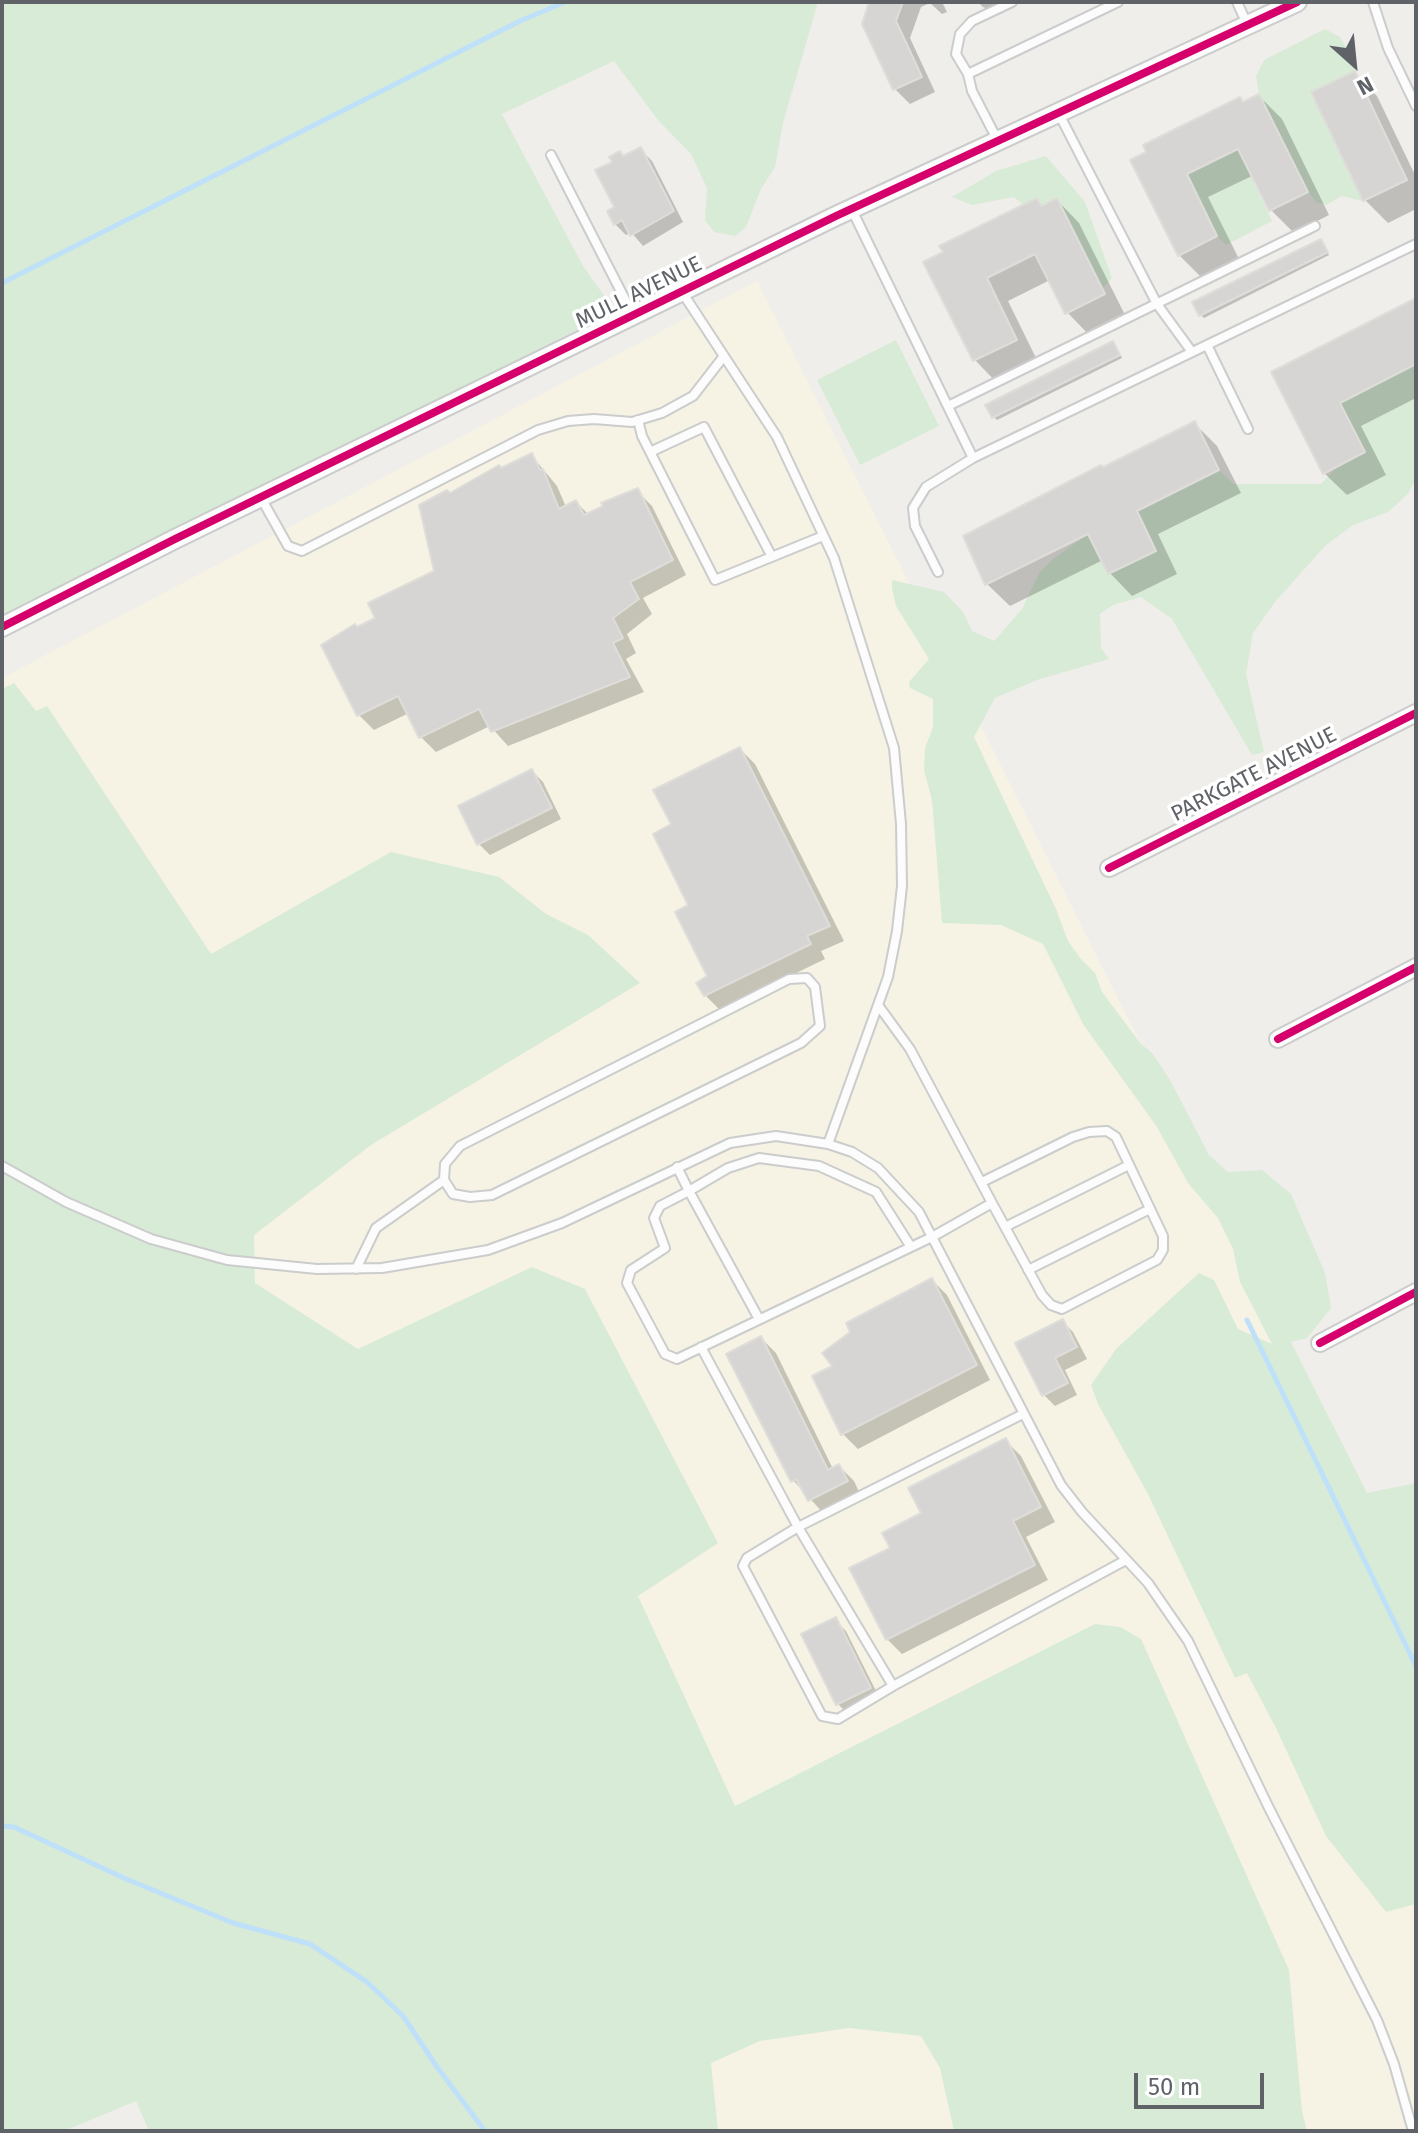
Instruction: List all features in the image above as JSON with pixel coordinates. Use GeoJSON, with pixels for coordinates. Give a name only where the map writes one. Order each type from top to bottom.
{"type":"FeatureCollection","features":[{"type":"Feature","properties":{"kind":"street","name":"MULL AVENUE"},"geometry":{"type":"LineString","coordinates":[[2,627],[852,209],[1297,2]]}},
{"type":"Feature","properties":{"kind":"street","name":"PARKGATE AVENUE"},"geometry":{"type":"LineString","coordinates":[[1109,868],[1416,713]]}},
{"type":"Feature","properties":{"kind":"street"},"geometry":{"type":"LineString","coordinates":[[1278,1039],[1416,967]]}},
{"type":"Feature","properties":{"kind":"street"},"geometry":{"type":"LineString","coordinates":[[1320,1343],[1416,1292]]}},
{"type":"Feature","properties":{"kind":"lane"},"geometry":{"type":"LineString","coordinates":[[998,142],[956,54],[960,34],[972,21],[1012,2]]}},
{"type":"Feature","properties":{"kind":"lane"},"geometry":{"type":"LineString","coordinates":[[968,74],[1118,2]]}},
{"type":"Feature","properties":{"kind":"lane"},"geometry":{"type":"LineString","coordinates":[[1237,2],[1247,25]]}},
{"type":"Feature","properties":{"kind":"lane"},"geometry":{"type":"LineString","coordinates":[[1373,2],[1388,48],[1416,106]]}},
{"type":"Feature","properties":{"kind":"lane"},"geometry":{"type":"LineString","coordinates":[[1059,113],[1157,304],[1192,352]]}},
{"type":"Feature","properties":{"kind":"lane"},"geometry":{"type":"LineString","coordinates":[[551,155],[633,315]]}},
{"type":"Feature","properties":{"kind":"lane"},"geometry":{"type":"LineString","coordinates":[[852,209],[973,458]]}},
{"type":"Feature","properties":{"kind":"lane"},"geometry":{"type":"LineString","coordinates":[[948,406],[1315,226]]}},
{"type":"Feature","properties":{"kind":"lane"},"geometry":{"type":"LineString","coordinates":[[938,572],[915,526],[913,508],[926,487],[973,458],[1416,244]]}},
{"type":"Feature","properties":{"kind":"lane"},"geometry":{"type":"LineString","coordinates":[[682,292],[777,437],[834,558],[894,748],[901,824],[902,886],[888,977],[828,1144]]}},
{"type":"Feature","properties":{"kind":"lane"},"geometry":{"type":"LineString","coordinates":[[1207,345],[1248,429]]}},
{"type":"Feature","properties":{"kind":"lane"},"geometry":{"type":"LineString","coordinates":[[261,498],[288,546],[302,551],[538,430],[568,421],[638,420],[662,413],[693,396],[724,356]]}},
{"type":"Feature","properties":{"kind":"lane"},"geometry":{"type":"LineString","coordinates":[[638,420],[642,436],[715,580],[823,536]]}},
{"type":"Feature","properties":{"kind":"lane"},"geometry":{"type":"LineString","coordinates":[[650,452],[704,427],[772,557]]}},
{"type":"Feature","properties":{"kind":"lane"},"geometry":{"type":"LineString","coordinates":[[807,978],[815,987],[820,1026],[801,1043],[492,1195],[470,1197],[453,1194],[444,1180],[445,1164],[460,1146],[789,979],[807,978]]}},
{"type":"Feature","properties":{"kind":"lane"},"geometry":{"type":"LineString","coordinates":[[878,1005],[910,1049],[1028,1270],[1051,1305],[1062,1309],[1157,1260],[1163,1250],[1163,1236],[1116,1137],[1107,1131],[1089,1132],[982,1182]]}},
{"type":"Feature","properties":{"kind":"lane"},"geometry":{"type":"LineString","coordinates":[[2,1166],[112,1224],[194,1252],[261,1265],[356,1269],[488,1250],[562,1223],[730,1143],[776,1136],[828,1144],[852,1152],[878,1168],[919,1212],[1065,1492],[1148,1583],[1188,1641],[1377,2020],[1394,2064],[1413,2131]]}},
{"type":"Feature","properties":{"kind":"lane"},"geometry":{"type":"LineString","coordinates":[[911,1247],[876,1192],[819,1166],[759,1158],[728,1168],[660,1206],[654,1218],[665,1248],[631,1270],[627,1283],[665,1354],[677,1359],[932,1237],[992,1203]]}},
{"type":"Feature","properties":{"kind":"lane"},"geometry":{"type":"LineString","coordinates":[[1005,1227],[1129,1165]]}},
{"type":"Feature","properties":{"kind":"lane"},"geometry":{"type":"LineString","coordinates":[[677,1167],[759,1319]]}},
{"type":"Feature","properties":{"kind":"lane"},"geometry":{"type":"LineString","coordinates":[[356,1269],[376,1228],[444,1180]]}},
{"type":"Feature","properties":{"kind":"lane"},"geometry":{"type":"LineString","coordinates":[[1028,1270],[1150,1209]]}},
{"type":"Feature","properties":{"kind":"lane"},"geometry":{"type":"LineString","coordinates":[[701,1347],[798,1527],[893,1686]]}},
{"type":"Feature","properties":{"kind":"lane"},"geometry":{"type":"LineString","coordinates":[[1023,1414],[798,1527],[747,1558],[743,1566],[822,1716],[838,1719],[1126,1560]]}},
{"type":"Feature","properties":{"kind":"shaded area"},"geometry":{"type":"Polygon","coordinates":[[[757,281],[1416,1591],[1416,2131],[668,2131],[2,763],[2,678],[757,281]]]}},
{"type":"Feature","properties":{"kind":"green space"},"geometry":{"type":"Polygon","coordinates":[[[2,2],[818,2],[783,123],[775,167],[761,189],[746,227],[735,236],[714,232],[705,220],[707,188],[691,154],[658,120],[614,61],[502,114],[583,266],[615,311],[2,617],[2,2]]]}},
{"type":"Feature","properties":{"kind":"green space"},"geometry":{"type":"Polygon","coordinates":[[[1325,29],[1340,37],[1354,61],[1355,71],[1311,93],[1363,201],[1342,196],[1326,205],[1316,202],[1259,94],[1256,76],[1264,60],[1325,29]]]}},
{"type":"Feature","properties":{"kind":"green space"},"geometry":{"type":"Polygon","coordinates":[[[1238,149],[1272,221],[1226,245],[1217,236],[1187,174],[1238,149]]]}},
{"type":"Feature","properties":{"kind":"green space"},"geometry":{"type":"Polygon","coordinates":[[[1046,156],[1085,202],[1112,278],[1103,288],[1057,198],[1041,206],[1036,198],[1023,205],[1014,197],[972,205],[952,197],[996,171],[1046,156]]]}},
{"type":"Feature","properties":{"kind":"green space"},"geometry":{"type":"Polygon","coordinates":[[[896,340],[939,426],[860,465],[817,380],[896,340]]]}},
{"type":"Feature","properties":{"kind":"green space"},"geometry":{"type":"Polygon","coordinates":[[[1416,364],[1416,479],[1407,495],[1388,512],[1353,525],[1326,545],[1275,602],[1253,633],[1246,674],[1264,752],[1252,755],[1172,619],[1141,597],[1113,605],[1100,614],[1101,648],[1109,659],[1037,680],[995,698],[974,737],[1056,909],[1068,941],[1095,973],[1102,992],[1170,1080],[1209,1155],[1228,1172],[1262,1170],[1291,1194],[1325,1273],[1331,1308],[1307,1338],[1291,1342],[1367,1493],[1416,1483],[1416,1904],[1386,1912],[1326,1836],[1247,1673],[1235,1678],[1148,1494],[1098,1404],[1091,1385],[1116,1349],[1199,1273],[1214,1280],[1238,1329],[1272,1344],[1240,1282],[1233,1249],[1218,1218],[1188,1183],[1157,1127],[1083,1024],[1043,944],[1001,925],[942,923],[932,800],[924,770],[925,748],[933,727],[933,699],[910,688],[909,682],[929,659],[896,606],[892,580],[944,592],[963,612],[972,631],[994,641],[1022,609],[1039,573],[1053,559],[1088,534],[1108,574],[1156,551],[1137,511],[1219,470],[1234,484],[1321,484],[1337,467],[1365,452],[1340,403],[1416,364]]]}},
{"type":"Feature","properties":{"kind":"green space"},"geometry":{"type":"Polygon","coordinates":[[[14,683],[36,711],[47,706],[211,954],[391,852],[499,877],[546,914],[588,935],[640,983],[371,1145],[254,1235],[255,1283],[358,1349],[532,1267],[585,1289],[718,1543],[638,1596],[735,1806],[1095,1624],[1120,1627],[1141,1639],[1289,1970],[1302,2111],[1307,2131],[954,2131],[940,2068],[921,2036],[849,2028],[760,2041],[711,2063],[718,2131],[149,2131],[136,2101],[64,2131],[2,2131],[2,689],[14,683]]]}},
{"type":"Feature","properties":{"kind":"building"},"geometry":{"type":"Polygon","coordinates":[[[869,2],[903,2],[896,21],[922,77],[893,90],[862,24],[869,2]]]}},
{"type":"Feature","properties":{"kind":"building"},"geometry":{"type":"Polygon","coordinates":[[[1355,71],[1407,180],[1363,201],[1311,92],[1355,71]]]}},
{"type":"Feature","properties":{"kind":"building"},"geometry":{"type":"Polygon","coordinates":[[[1259,94],[1308,192],[1269,211],[1238,149],[1187,174],[1217,236],[1178,256],[1130,160],[1146,152],[1143,145],[1240,97],[1243,102],[1259,94]]]}},
{"type":"Feature","properties":{"kind":"building"},"geometry":{"type":"Polygon","coordinates":[[[641,147],[674,211],[630,236],[622,220],[614,225],[607,211],[614,207],[595,170],[612,162],[609,157],[620,151],[623,156],[641,147]]]}},
{"type":"Feature","properties":{"kind":"building"},"geometry":{"type":"Polygon","coordinates":[[[1037,198],[1041,206],[1057,198],[1105,294],[1065,314],[1035,254],[987,278],[1017,340],[973,361],[923,262],[943,252],[939,246],[1037,198]]]}},
{"type":"Feature","properties":{"kind":"building"},"geometry":{"type":"Polygon","coordinates":[[[1321,239],[1328,252],[1199,316],[1192,302],[1321,239]]]}},
{"type":"Feature","properties":{"kind":"building"},"geometry":{"type":"Polygon","coordinates":[[[1416,298],[1416,364],[1340,403],[1365,452],[1323,474],[1271,372],[1416,298]]]}},
{"type":"Feature","properties":{"kind":"building"},"geometry":{"type":"Polygon","coordinates":[[[1113,341],[1120,355],[992,418],[985,405],[1113,341]]]}},
{"type":"Feature","properties":{"kind":"building"},"geometry":{"type":"Polygon","coordinates":[[[1195,421],[1219,470],[1137,511],[1156,551],[1108,574],[1088,534],[985,585],[963,536],[1195,421]]]}},
{"type":"Feature","properties":{"kind":"building"},"geometry":{"type":"Polygon","coordinates":[[[532,453],[540,470],[543,469],[559,509],[576,500],[584,515],[603,506],[601,503],[638,488],[673,560],[630,582],[639,599],[613,618],[623,638],[613,643],[630,677],[491,732],[479,709],[419,738],[398,696],[357,716],[321,645],[355,624],[357,627],[375,618],[368,603],[434,571],[419,505],[447,490],[450,493],[499,465],[501,468],[532,453]]]}},
{"type":"Feature","properties":{"kind":"building"},"geometry":{"type":"Polygon","coordinates":[[[740,747],[830,926],[807,936],[811,944],[704,996],[696,983],[707,976],[675,912],[688,905],[653,834],[671,824],[653,790],[740,747]]]}},
{"type":"Feature","properties":{"kind":"building"},"geometry":{"type":"Polygon","coordinates":[[[532,769],[552,808],[477,845],[458,806],[532,769]]]}},
{"type":"Feature","properties":{"kind":"building"},"geometry":{"type":"Polygon","coordinates":[[[932,1278],[977,1365],[841,1435],[812,1376],[832,1366],[822,1353],[850,1332],[846,1323],[932,1278]]]}},
{"type":"Feature","properties":{"kind":"building"},"geometry":{"type":"Polygon","coordinates":[[[1063,1319],[1077,1347],[1055,1358],[1068,1383],[1042,1396],[1015,1343],[1063,1319]]]}},
{"type":"Feature","properties":{"kind":"building"},"geometry":{"type":"Polygon","coordinates":[[[761,1336],[828,1470],[839,1464],[848,1481],[808,1501],[796,1479],[791,1482],[726,1354],[761,1336]]]}},
{"type":"Feature","properties":{"kind":"building"},"geometry":{"type":"Polygon","coordinates":[[[1006,1438],[1041,1507],[1013,1521],[1035,1565],[886,1640],[849,1568],[890,1548],[882,1533],[921,1513],[908,1488],[1006,1438]]]}},
{"type":"Feature","properties":{"kind":"building"},"geometry":{"type":"Polygon","coordinates":[[[836,1617],[871,1688],[836,1705],[801,1634],[836,1617]]]}},
{"type":"Feature","properties":{"kind":"waterway"},"geometry":{"type":"LineString","coordinates":[[2,283],[520,21],[565,2]]}},
{"type":"Feature","properties":{"kind":"waterway"},"geometry":{"type":"LineString","coordinates":[[1247,1320],[1416,1666]]}},
{"type":"Feature","properties":{"kind":"waterway"},"geometry":{"type":"LineString","coordinates":[[2,1826],[14,1827],[124,1878],[233,1923],[310,1944],[367,1982],[403,2016],[485,2131]]}},
{"type":"Feature","properties":{"kind":"cycle path"},"geometry":{"type":"LineString","coordinates":[[2,627],[175,539],[836,216],[1297,2]]}},
{"type":"Feature","properties":{"kind":"cycle path"},"geometry":{"type":"LineString","coordinates":[[1109,868],[1416,713]]}},
{"type":"Feature","properties":{"kind":"cycle path"},"geometry":{"type":"LineString","coordinates":[[1278,1039],[1416,967]]}},
{"type":"Feature","properties":{"kind":"cycle path"},"geometry":{"type":"LineString","coordinates":[[1320,1343],[1416,1292]]}}]}
